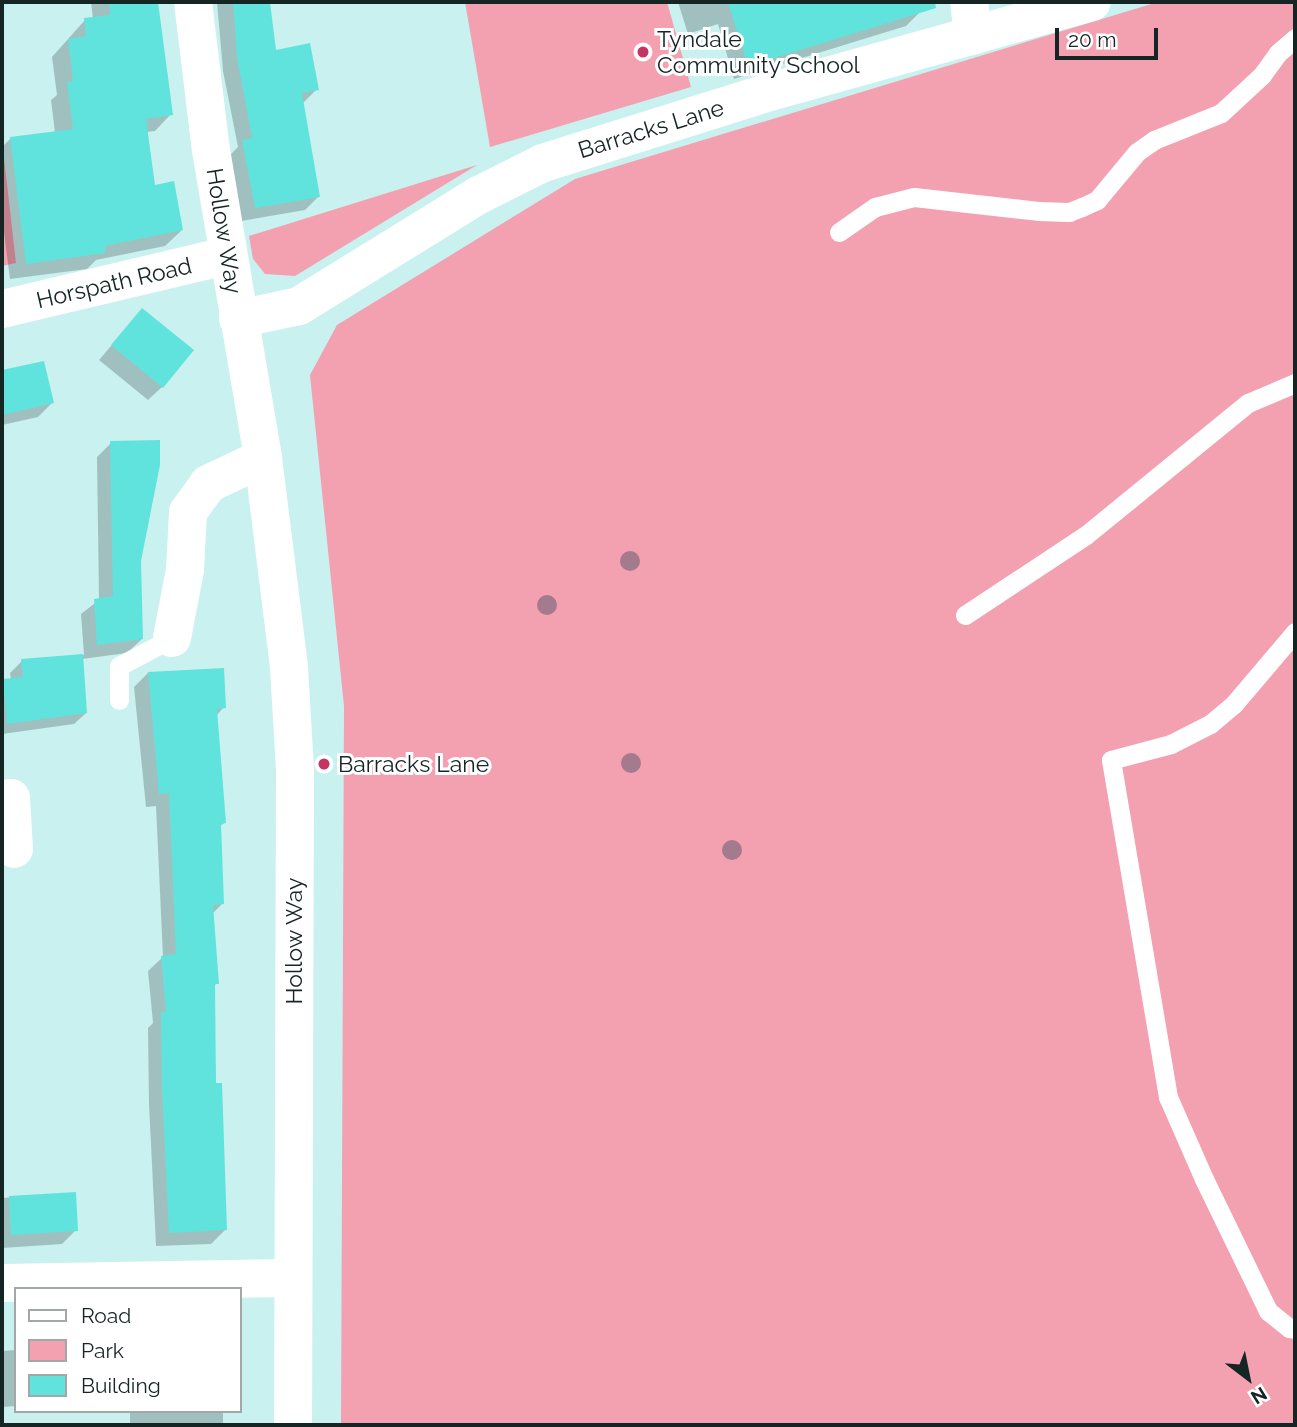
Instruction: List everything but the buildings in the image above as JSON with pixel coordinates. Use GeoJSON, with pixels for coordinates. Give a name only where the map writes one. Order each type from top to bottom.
{"type":"FeatureCollection","features":[{"type":"Feature","properties":{"kind":"street","name":"Hollow Way"},"geometry":{"type":"LineString","coordinates":[[193,2],[227,256],[263,458],[289,668],[295,769],[293,1425]]}},
{"type":"Feature","properties":{"kind":"street","name":"Barracks Lane"},"geometry":{"type":"LineString","coordinates":[[238,319],[299,306],[479,195],[543,163],[770,92],[971,19],[1092,2]]}},
{"type":"Feature","properties":{"kind":"street","name":"Horspath Road"},"geometry":{"type":"LineString","coordinates":[[2,309],[227,256]]}},
{"type":"Feature","properties":{"kind":"street"},"geometry":{"type":"LineString","coordinates":[[172,638],[185,570],[188,512],[208,484],[263,458]]}},
{"type":"Feature","properties":{"kind":"street"},"geometry":{"type":"LineString","coordinates":[[2,800],[11,798],[14,849]]}},
{"type":"Feature","properties":{"kind":"street"},"geometry":{"type":"LineString","coordinates":[[2,1283],[292,1278]]}},
{"type":"Feature","properties":{"kind":"lane"},"geometry":{"type":"LineString","coordinates":[[839,232],[875,207],[914,197],[1038,211],[1069,212],[1082,207],[1097,200],[1138,152],[1154,140],[1221,113],[1262,75],[1278,53],[1295,38]]}},
{"type":"Feature","properties":{"kind":"lane"},"geometry":{"type":"LineString","coordinates":[[965,615],[1086,536],[1248,403],[1295,383]]}},
{"type":"Feature","properties":{"kind":"lane"},"geometry":{"type":"LineString","coordinates":[[1295,632],[1234,704],[1210,724],[1171,744],[1111,760],[1168,1097],[1268,1311],[1289,1328],[1295,1329]]}},
{"type":"Feature","properties":{"kind":"lane"},"geometry":{"type":"LineString","coordinates":[[119,700],[119,666],[172,638]]}},
{"type":"Feature","properties":{"kind":"green space","name":"Tyndale Community School"},"geometry":{"type":"Polygon","coordinates":[[[465,2],[667,2],[691,87],[490,147],[465,2]]]}},
{"type":"Feature","properties":{"kind":"green space"},"geometry":{"type":"Polygon","coordinates":[[[1158,2],[1295,2],[1295,1425],[341,1425],[344,706],[310,375],[337,325],[575,179],[1158,2]]]}},
{"type":"Feature","properties":{"kind":"green space"},"geometry":{"type":"Polygon","coordinates":[[[2,140],[16,263],[2,266],[2,140]]]}},
{"type":"Feature","properties":{"kind":"green space"},"geometry":{"type":"Polygon","coordinates":[[[477,165],[295,276],[265,274],[253,259],[249,236],[477,165]]]}},
{"type":"Feature","properties":{"kind":"place","name":"Tyndale Community School"},"geometry":{"type":"Point","coordinates":[643,52]}},
{"type":"Feature","properties":{"kind":"place","name":"Barracks Lane"},"geometry":{"type":"Point","coordinates":[324,764]}}]}
